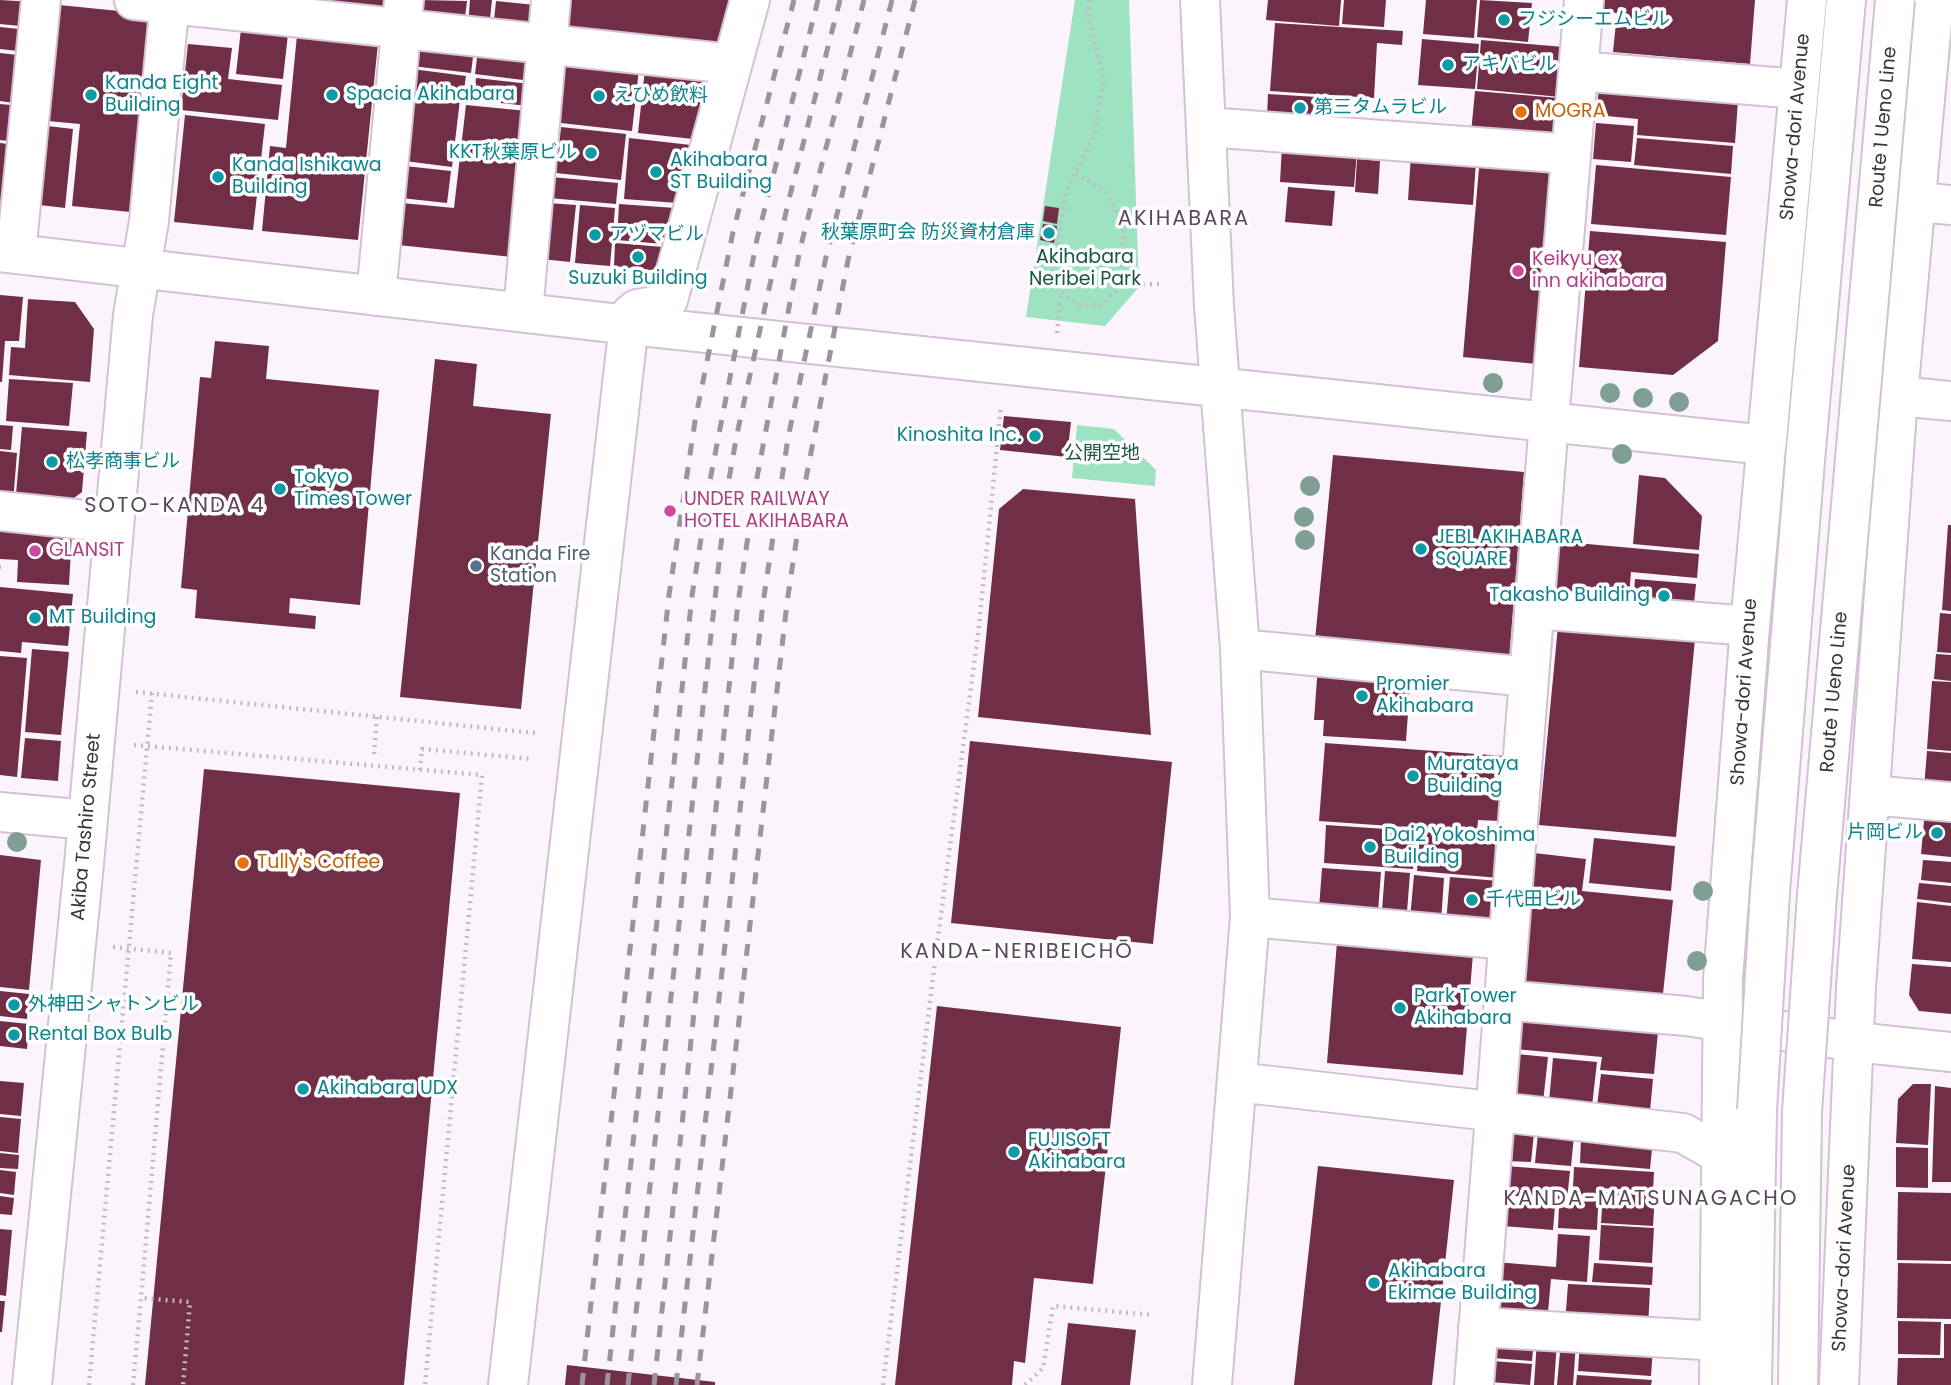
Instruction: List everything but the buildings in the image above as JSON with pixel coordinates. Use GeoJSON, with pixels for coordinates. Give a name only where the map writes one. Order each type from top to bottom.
{"type":"FeatureCollection","features":[{"type":"Feature","properties":{"kind":"main road"},"geometry":{"type":"LineString","coordinates":[[41,0],[8,253],[629,325],[1766,445]]}},
{"type":"Feature","properties":{"kind":"main road"},"geometry":{"type":"LineString","coordinates":[[523,312],[551,0]]}},
{"type":"Feature","properties":{"kind":"main road"},"geometry":{"type":"LineString","coordinates":[[508,1385],[630,315],[637,309],[660,305],[668,300],[750,0]]}},
{"type":"Feature","properties":{"kind":"main road"},"geometry":{"type":"LineString","coordinates":[[1200,0],[1219,386],[1240,649],[1250,917],[1212,1385]]}},
{"type":"Feature","properties":{"kind":"main road"},"geometry":{"type":"LineString","coordinates":[[1474,1385],[1584,0]]}},
{"type":"Feature","properties":{"kind":"main road","name":"Showa-dori Avenue"},"geometry":{"type":"LineString","coordinates":[[1719,1385],[1723,979],[1750,626],[1807,0]]}},
{"type":"Feature","properties":{"kind":"main road"},"geometry":{"type":"LineString","coordinates":[[1752,1385],[1757,1110],[1770,892],[1846,0]]}},
{"type":"Feature","properties":{"kind":"main road","name":"Route 1 Ueno Line"},"geometry":{"type":"LineString","coordinates":[[1798,1385],[1802,1112],[1817,895],[1895,0]]}},
{"type":"Feature","properties":{"kind":"main road","name":"Showa-dori Avenue"},"geometry":{"type":"LineString","coordinates":[[1839,1385],[1856,987],[1898,396],[1933,204],[1934,0]]}},
{"type":"Feature","properties":{"kind":"main road"},"geometry":{"type":"LineString","coordinates":[[158,1],[403,14],[547,44],[732,64]]}},
{"type":"Feature","properties":{"kind":"main road","name":"Akiba Tashiro Street"},"geometry":{"type":"LineString","coordinates":[[32,1385],[88,820],[133,315],[142,269],[158,1]]}},
{"type":"Feature","properties":{"kind":"main road"},"geometry":{"type":"LineString","coordinates":[[376,296],[403,14]]}},
{"type":"Feature","properties":{"kind":"main road"},"geometry":{"type":"LineString","coordinates":[[1578,71],[1799,89]]}},
{"type":"Feature","properties":{"kind":"main road"},"geometry":{"type":"LineString","coordinates":[[1206,127],[1571,154]]}},
{"type":"Feature","properties":{"kind":"main road"},"geometry":{"type":"LineString","coordinates":[[1898,396],[1951,401]]}},
{"type":"Feature","properties":{"kind":"main road"},"geometry":{"type":"LineString","coordinates":[[0,511],[114,523]]}},
{"type":"Feature","properties":{"kind":"main road"},"geometry":{"type":"LineString","coordinates":[[1534,609],[1750,626]]}},
{"type":"Feature","properties":{"kind":"main road"},"geometry":{"type":"LineString","coordinates":[[1240,649],[1529,677]]}},
{"type":"Feature","properties":{"kind":"main road"},"geometry":{"type":"LineString","coordinates":[[1870,795],[1951,803]]}},
{"type":"Feature","properties":{"kind":"main road"},"geometry":{"type":"LineString","coordinates":[[0,812],[88,820]]}},
{"type":"Feature","properties":{"kind":"main road"},"geometry":{"type":"LineString","coordinates":[[1250,917],[1508,940]]}},
{"type":"Feature","properties":{"kind":"main road"},"geometry":{"type":"LineString","coordinates":[[1504,1000],[1722,1021],[1855,1042],[1951,1052]]}},
{"type":"Feature","properties":{"kind":"main road"},"geometry":{"type":"LineString","coordinates":[[1237,1082],[1683,1133],[1723,1156]]}},
{"type":"Feature","properties":{"kind":"main road"},"geometry":{"type":"LineString","coordinates":[[1478,1326],[1720,1341]]}},
{"type":"Feature","properties":{"kind":"path"},"geometry":{"type":"LineString","coordinates":[[1090,0],[1088,16],[1104,78],[1094,136],[1066,191],[1051,282],[1078,305],[1101,305],[1122,285],[1160,284]]}},
{"type":"Feature","properties":{"kind":"path"},"geometry":{"type":"LineString","coordinates":[[1076,174],[1107,192],[1123,227],[1122,285]]}},
{"type":"Feature","properties":{"kind":"path"},"geometry":{"type":"LineString","coordinates":[[1056,337],[1061,290]]}},
{"type":"Feature","properties":{"kind":"path"},"geometry":{"type":"LineString","coordinates":[[883,1385],[979,626],[1002,406]]}},
{"type":"Feature","properties":{"kind":"path"},"geometry":{"type":"LineString","coordinates":[[99,688],[535,733]]}},
{"type":"Feature","properties":{"kind":"path"},"geometry":{"type":"LineString","coordinates":[[89,1385],[152,693]]}},
{"type":"Feature","properties":{"kind":"path"},"geometry":{"type":"LineString","coordinates":[[374,754],[377,717]]}},
{"type":"Feature","properties":{"kind":"path"},"geometry":{"type":"LineString","coordinates":[[125,744],[482,775],[425,1385]]}},
{"type":"Feature","properties":{"kind":"path"},"geometry":{"type":"LineString","coordinates":[[420,770],[422,749],[532,759]]}},
{"type":"Feature","properties":{"kind":"path"},"geometry":{"type":"LineString","coordinates":[[106,947],[171,953],[133,1385]]}},
{"type":"Feature","properties":{"kind":"path"},"geometry":{"type":"LineString","coordinates":[[141,1298],[190,1302],[183,1385]]}},
{"type":"Feature","properties":{"kind":"path"},"geometry":{"type":"LineString","coordinates":[[1025,1385],[1043,1368],[1052,1306],[1154,1315]]}},
{"type":"Feature","properties":{"kind":"green space","name":"Akihabara Neribei Park"},"geometry":{"type":"Polygon","coordinates":[[[1075,0],[1129,0],[1139,287],[1105,326],[1026,317],[1075,0]]]}},
{"type":"Feature","properties":{"kind":"green space","name":"公開空地"},"geometry":{"type":"Polygon","coordinates":[[[1077,425],[1114,429],[1156,470],[1155,486],[1072,478],[1077,425]]]}},
{"type":"Feature","properties":{"kind":"railway"},"geometry":{"type":"LineString","coordinates":[[582,1385],[669,595],[695,421],[733,232],[794,0]]}},
{"type":"Feature","properties":{"kind":"railway"},"geometry":{"type":"LineString","coordinates":[[607,1385],[692,596],[711,475],[757,239],[818,0]]}},
{"type":"Feature","properties":{"kind":"railway"},"geometry":{"type":"LineString","coordinates":[[628,1385],[727,490],[788,203],[840,0]]}},
{"type":"Feature","properties":{"kind":"railway"},"geometry":{"type":"LineString","coordinates":[[654,1385],[738,603],[756,483],[800,249],[864,0]]}},
{"type":"Feature","properties":{"kind":"railway"},"geometry":{"type":"LineString","coordinates":[[676,1385],[763,603],[788,438],[826,257],[892,0]]}},
{"type":"Feature","properties":{"kind":"railway"},"geometry":{"type":"LineString","coordinates":[[697,1385],[787,603],[804,489],[848,260],[915,0]]}},
{"type":"Feature","properties":{"kind":"place","name":"フジシーエムビル"},"geometry":{"type":"Point","coordinates":[1504,20]}},
{"type":"Feature","properties":{"kind":"place","name":"アキバビル"},"geometry":{"type":"Point","coordinates":[1448,65]}},
{"type":"Feature","properties":{"kind":"place","name":"Kanda Eight Building"},"geometry":{"type":"Point","coordinates":[91,95]}},
{"type":"Feature","properties":{"kind":"place","name":"Spacia Akihabara"},"geometry":{"type":"Point","coordinates":[332,95]}},
{"type":"Feature","properties":{"kind":"place","name":"えひめ飲料"},"geometry":{"type":"Point","coordinates":[599,96]}},
{"type":"Feature","properties":{"kind":"place","name":"第三タムラビル"},"geometry":{"type":"Point","coordinates":[1300,108]}},
{"type":"Feature","properties":{"kind":"place","name":"MOGRA"},"geometry":{"type":"Point","coordinates":[1521,112]}},
{"type":"Feature","properties":{"kind":"place","name":"KKT秋葉原ビル"},"geometry":{"type":"Point","coordinates":[591,153]}},
{"type":"Feature","properties":{"kind":"place","name":"Akihabara ST Building"},"geometry":{"type":"Point","coordinates":[656,172]}},
{"type":"Feature","properties":{"kind":"place","name":"Kanda Ishikawa Building"},"geometry":{"type":"Point","coordinates":[218,177]}},
{"type":"Feature","properties":{"kind":"place","name":"秋葉原町会 防災資材倉庫"},"geometry":{"type":"Point","coordinates":[1049,233]}},
{"type":"Feature","properties":{"kind":"place","name":"アヅマビル"},"geometry":{"type":"Point","coordinates":[595,235]}},
{"type":"Feature","properties":{"kind":"place","name":"Suzuki Building"},"geometry":{"type":"Point","coordinates":[638,257]}},
{"type":"Feature","properties":{"kind":"place","name":"Keikyu ex inn akihabara"},"geometry":{"type":"Point","coordinates":[1518,271]}},
{"type":"Feature","properties":{"kind":"place","name":"Kinoshita Inc."},"geometry":{"type":"Point","coordinates":[1035,436]}},
{"type":"Feature","properties":{"kind":"place","name":"松孝商事ビル"},"geometry":{"type":"Point","coordinates":[52,462]}},
{"type":"Feature","properties":{"kind":"place","name":"Tokyo Times Tower"},"geometry":{"type":"Point","coordinates":[280,489]}},
{"type":"Feature","properties":{"kind":"place","name":"UNDER RAILWAY HOTEL AKIHABARA"},"geometry":{"type":"Point","coordinates":[670,511]}},
{"type":"Feature","properties":{"kind":"place","name":"JEBL AKIHABARA SQUARE"},"geometry":{"type":"Point","coordinates":[1421,549]}},
{"type":"Feature","properties":{"kind":"place","name":"GLANSIT"},"geometry":{"type":"Point","coordinates":[35,551]}},
{"type":"Feature","properties":{"kind":"place","name":"Kanda Fire Station"},"geometry":{"type":"Point","coordinates":[476,566]}},
{"type":"Feature","properties":{"kind":"place","name":"Takasho Building"},"geometry":{"type":"Point","coordinates":[1664,596]}},
{"type":"Feature","properties":{"kind":"place","name":"MT Building"},"geometry":{"type":"Point","coordinates":[35,618]}},
{"type":"Feature","properties":{"kind":"place","name":"Promier Akihabara"},"geometry":{"type":"Point","coordinates":[1362,696]}},
{"type":"Feature","properties":{"kind":"place","name":"Murataya Building"},"geometry":{"type":"Point","coordinates":[1413,776]}},
{"type":"Feature","properties":{"kind":"place","name":"片岡ビル"},"geometry":{"type":"Point","coordinates":[1937,833]}},
{"type":"Feature","properties":{"kind":"place","name":"Dai2 Yokoshima Building"},"geometry":{"type":"Point","coordinates":[1370,847]}},
{"type":"Feature","properties":{"kind":"place","name":"Tully's Coffee"},"geometry":{"type":"Point","coordinates":[243,863]}},
{"type":"Feature","properties":{"kind":"place","name":"千代田ビル"},"geometry":{"type":"Point","coordinates":[1472,900]}},
{"type":"Feature","properties":{"kind":"place","name":"外神田シャトンビル"},"geometry":{"type":"Point","coordinates":[14,1005]}},
{"type":"Feature","properties":{"kind":"place","name":"Park Tower Akihabara"},"geometry":{"type":"Point","coordinates":[1400,1008]}},
{"type":"Feature","properties":{"kind":"place","name":"Rental Box Bulb"},"geometry":{"type":"Point","coordinates":[14,1035]}},
{"type":"Feature","properties":{"kind":"place","name":"Akihabara UDX"},"geometry":{"type":"Point","coordinates":[303,1089]}},
{"type":"Feature","properties":{"kind":"place","name":"FUJISOFT Akihabara"},"geometry":{"type":"Point","coordinates":[1014,1152]}},
{"type":"Feature","properties":{"kind":"place","name":"Akihabara Ekimae Building"},"geometry":{"type":"Point","coordinates":[1374,1283]}},
{"type":"Feature","properties":{"kind":"district","name":"AKIHABARA"},"geometry":{"type":"Point","coordinates":[1184,220]}},
{"type":"Feature","properties":{"kind":"district","name":"SOTO-KANDA 4"},"geometry":{"type":"Point","coordinates":[175,507]}},
{"type":"Feature","properties":{"kind":"district","name":"KANDA-NERIBEICHŌ"},"geometry":{"type":"Point","coordinates":[1017,953]}},
{"type":"Feature","properties":{"kind":"district","name":"KANDA-MATSUNAGACHO"},"geometry":{"type":"Point","coordinates":[1651,1200]}}]}
